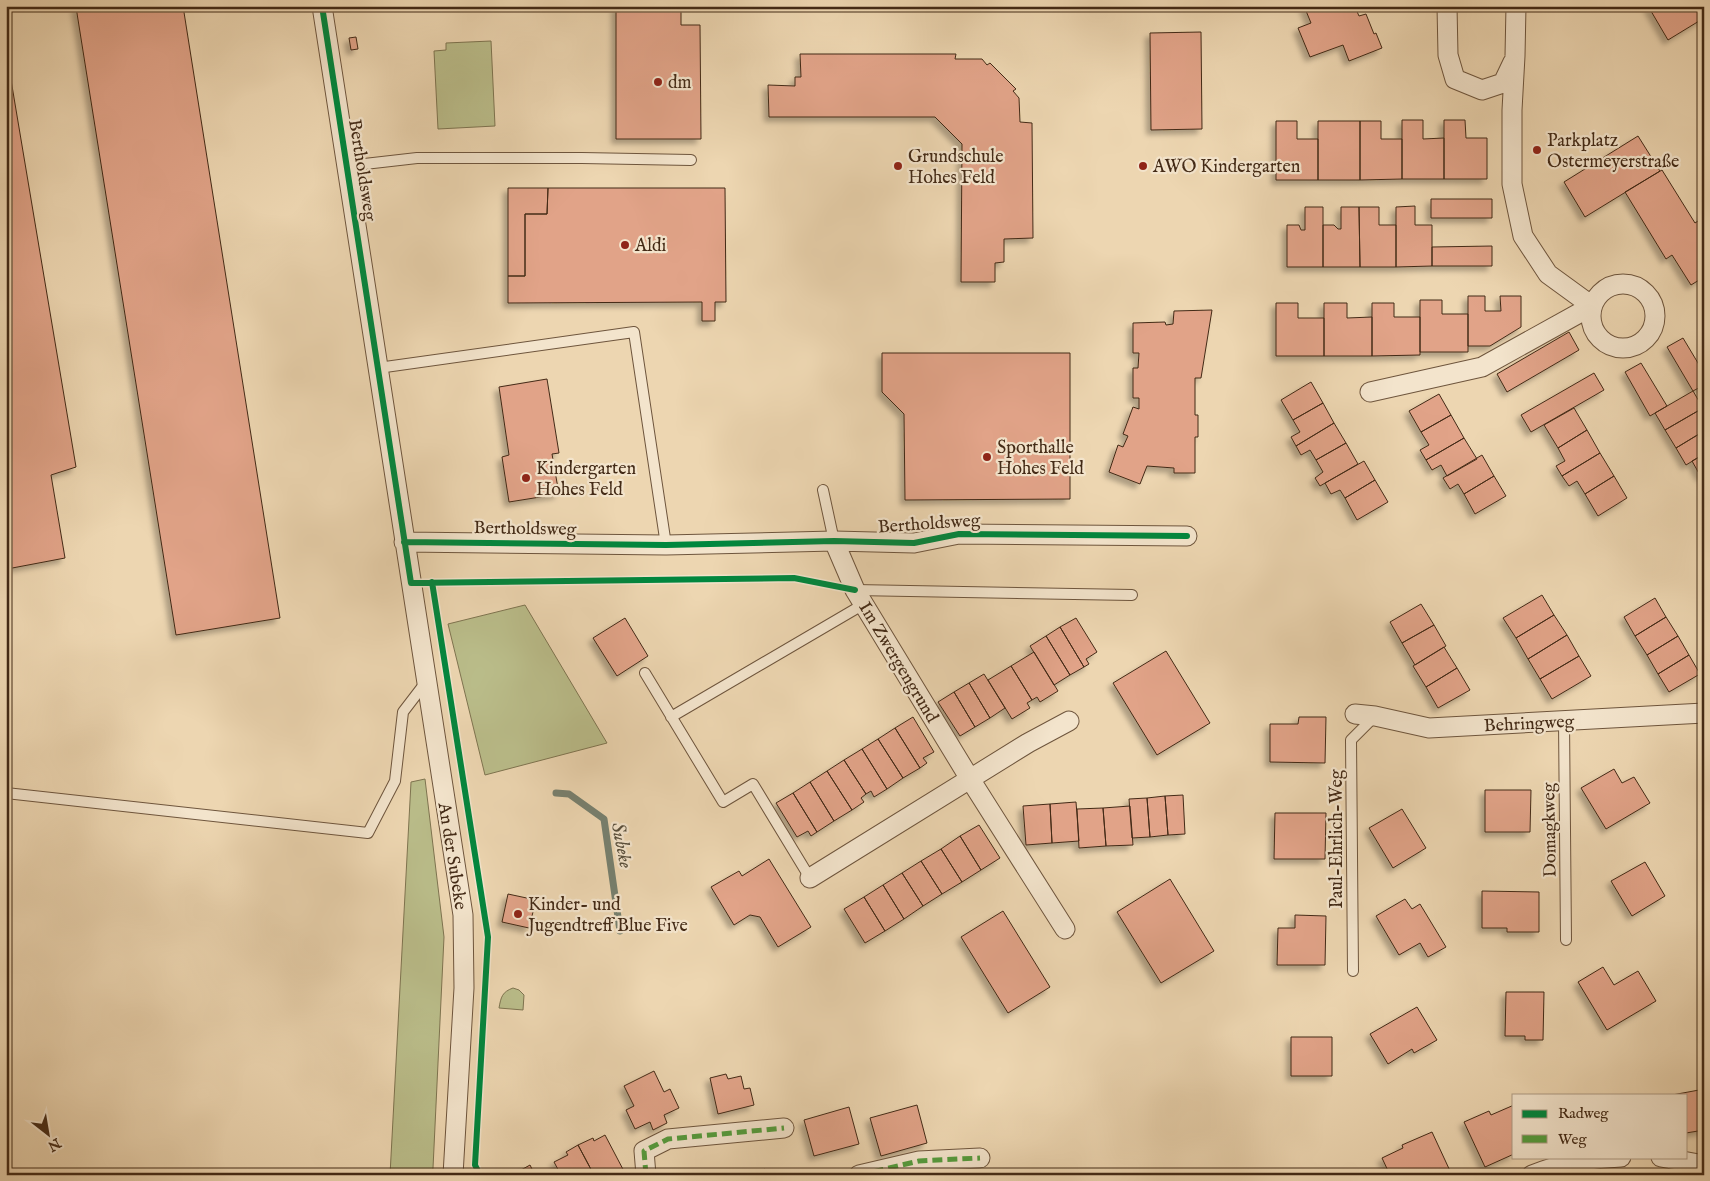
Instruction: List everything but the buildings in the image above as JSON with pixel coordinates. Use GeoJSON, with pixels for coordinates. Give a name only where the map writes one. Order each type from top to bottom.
{"type":"FeatureCollection","features":[{"type":"Feature","properties":{"kind":"street","name":"Bertholdsweg"},"geometry":{"type":"LineString","coordinates":[[322,6],[404,542],[666,545],[834,541],[914,543],[959,534],[1187,536]]}},
{"type":"Feature","properties":{"kind":"street"},"geometry":{"type":"LineString","coordinates":[[1447,6],[1448,55],[1455,79],[1482,90],[1503,83],[1516,56]]}},
{"type":"Feature","properties":{"kind":"street"},"geometry":{"type":"LineString","coordinates":[[1370,392],[1482,367],[1592,306],[1548,274],[1524,236],[1512,184],[1512,110],[1516,56],[1516,6]]}},
{"type":"Feature","properties":{"kind":"street","name":"Im Zwergengrund"},"geometry":{"type":"LineString","coordinates":[[834,541],[860,597],[970,779],[1065,929]]}},
{"type":"Feature","properties":{"kind":"street","name":"An der Subeke"},"geometry":{"type":"LineString","coordinates":[[404,542],[463,916],[464,988],[454,1174]]}},
{"type":"Feature","properties":{"kind":"street","name":"Behringweg"},"geometry":{"type":"LineString","coordinates":[[1355,714],[1375,716],[1429,728],[1704,713]]}},
{"type":"Feature","properties":{"kind":"street"},"geometry":{"type":"LineString","coordinates":[[810,878],[1028,743],[1069,720]]}},
{"type":"Feature","properties":{"kind":"street"},"geometry":{"type":"LineString","coordinates":[[646,1175],[644,1151],[668,1140],[784,1128]]}},
{"type":"Feature","properties":{"kind":"street"},"geometry":{"type":"LineString","coordinates":[[859,1175],[919,1161],[980,1158]]}},
{"type":"Feature","properties":{"kind":"street"},"geometry":{"type":"LineString","coordinates":[[1532,1175],[1595,1158]]}},
{"type":"Feature","properties":{"kind":"street"},"geometry":{"type":"LineString","coordinates":[[1666,1158],[1704,1165]]}},
{"type":"Feature","properties":{"kind":"lane"},"geometry":{"type":"LineString","coordinates":[[347,166],[417,158],[690,160]]}},
{"type":"Feature","properties":{"kind":"lane"},"geometry":{"type":"LineString","coordinates":[[378,368],[634,332],[666,545]]}},
{"type":"Feature","properties":{"kind":"lane"},"geometry":{"type":"LineString","coordinates":[[824,490],[834,541]]}},
{"type":"Feature","properties":{"kind":"lane"},"geometry":{"type":"LineString","coordinates":[[671,717],[860,597],[1132,594]]}},
{"type":"Feature","properties":{"kind":"lane"},"geometry":{"type":"LineString","coordinates":[[644,673],[723,802],[753,784],[810,878]]}},
{"type":"Feature","properties":{"kind":"lane"},"geometry":{"type":"LineString","coordinates":[[6,793],[368,833],[395,781],[403,712],[426,682]]}},
{"type":"Feature","properties":{"kind":"lane","name":"Paul-Ehrlich-Weg"},"geometry":{"type":"LineString","coordinates":[[1353,971],[1351,740],[1375,716]]}},
{"type":"Feature","properties":{"kind":"lane","name":"Domagkweg"},"geometry":{"type":"LineString","coordinates":[[1564,721],[1566,940]]}},
{"type":"Feature","properties":{"kind":"green space"},"geometry":{"type":"Polygon","coordinates":[[[491,41],[495,126],[438,129],[434,51],[446,50],[446,43],[491,41]]]}},
{"type":"Feature","properties":{"kind":"green space"},"geometry":{"type":"Polygon","coordinates":[[[525,605],[607,743],[485,775],[448,624],[525,605]]]}},
{"type":"Feature","properties":{"kind":"green space"},"geometry":{"type":"Polygon","coordinates":[[[425,779],[444,937],[433,1168],[432,1175],[390,1175],[411,782],[425,779]]]}},
{"type":"Feature","properties":{"kind":"green space"},"geometry":{"type":"Polygon","coordinates":[[[513,988],[519,990],[524,995],[523,1010],[499,1008],[503,995],[506,991],[513,988]]]}},
{"type":"Feature","properties":{"kind":"waterway","name":"Subeke"},"geometry":{"type":"LineString","coordinates":[[556,793],[569,794],[604,819],[620,931]]}},
{"type":"Feature","properties":{"kind":"marked path"},"geometry":{"type":"LineString","coordinates":[[646,1175],[644,1151],[668,1139],[784,1128]]}},
{"type":"Feature","properties":{"kind":"marked path"},"geometry":{"type":"LineString","coordinates":[[859,1175],[919,1161],[980,1158]]}},
{"type":"Feature","properties":{"kind":"cycle path"},"geometry":{"type":"LineString","coordinates":[[322,6],[411,583],[794,578],[855,590]]}},
{"type":"Feature","properties":{"kind":"cycle path"},"geometry":{"type":"LineString","coordinates":[[404,542],[666,545],[834,541],[914,543],[959,534],[1187,536]]}},
{"type":"Feature","properties":{"kind":"cycle path"},"geometry":{"type":"LineString","coordinates":[[432,582],[488,937],[475,1165],[480,1175]]}},
{"type":"Feature","properties":{"kind":"place","name":"dm"},"geometry":{"type":"Point","coordinates":[658,82]}},
{"type":"Feature","properties":{"kind":"place","name":"Parkplatz Ostermeyerstraße"},"geometry":{"type":"Point","coordinates":[1537,150]}},
{"type":"Feature","properties":{"kind":"place","name":"Grundschule Hohes Feld"},"geometry":{"type":"Point","coordinates":[898,166]}},
{"type":"Feature","properties":{"kind":"place","name":"AWO Kindergarten"},"geometry":{"type":"Point","coordinates":[1143,166]}},
{"type":"Feature","properties":{"kind":"place","name":"Aldi"},"geometry":{"type":"Point","coordinates":[625,245]}},
{"type":"Feature","properties":{"kind":"place","name":"Sporthalle Hohes Feld"},"geometry":{"type":"Point","coordinates":[987,457]}},
{"type":"Feature","properties":{"kind":"place","name":"Kindergarten Hohes Feld"},"geometry":{"type":"Point","coordinates":[526,478]}},
{"type":"Feature","properties":{"kind":"place","name":"Kinder- und Jugendtreff Blue Five"},"geometry":{"type":"Point","coordinates":[518,914]}}]}
